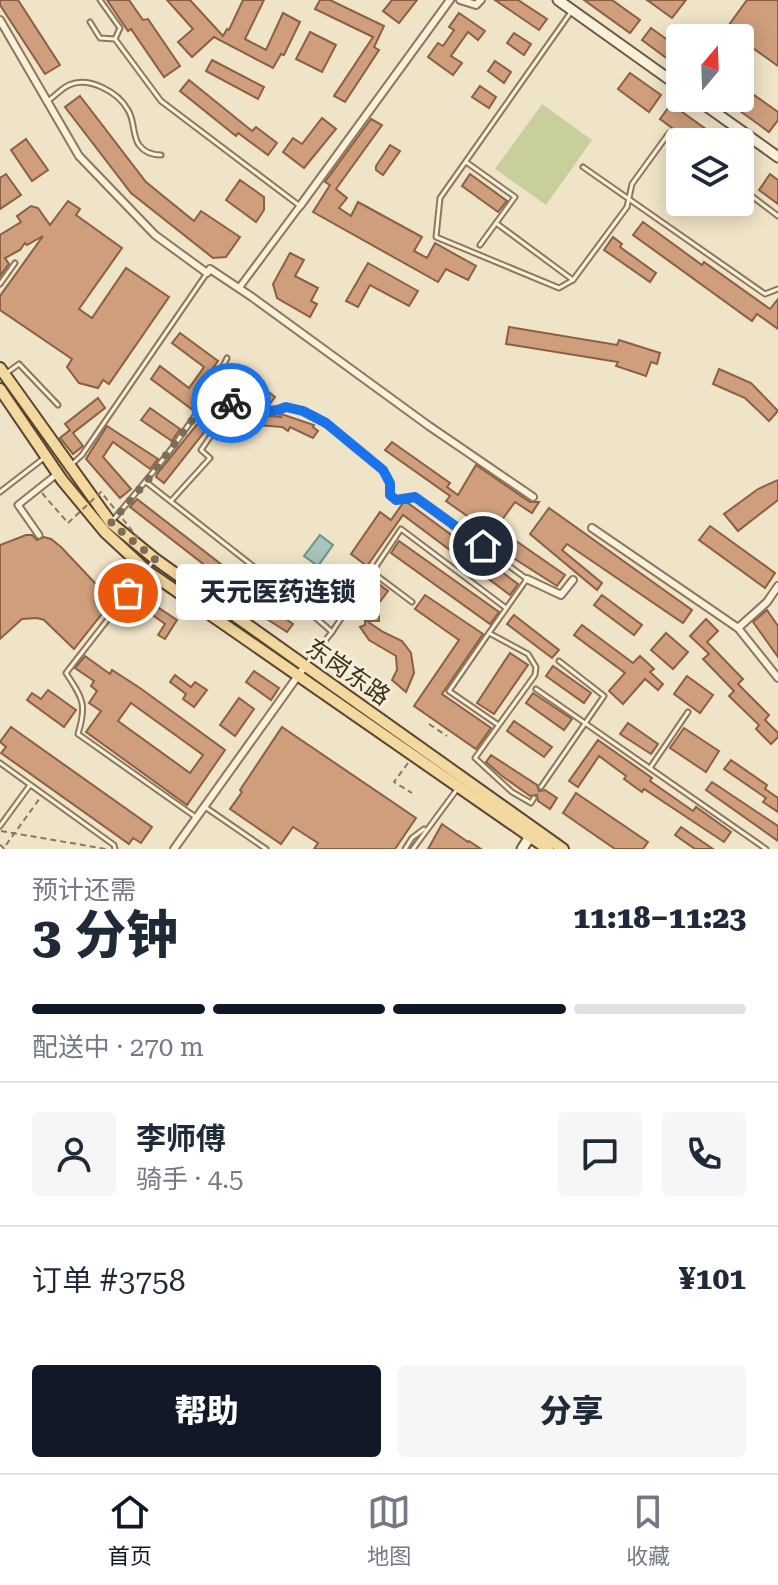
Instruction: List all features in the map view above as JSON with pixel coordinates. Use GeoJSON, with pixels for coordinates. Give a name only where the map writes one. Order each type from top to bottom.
{"type":"FeatureCollection","features":[{"type":"Feature","properties":{"kind":"main road"},"geometry":{"type":"LineString","coordinates":[[558,0],[666,77]]}},
{"type":"Feature","properties":{"kind":"main road"},"geometry":{"type":"LineString","coordinates":[[715,112],[778,157]]}},
{"type":"Feature","properties":{"kind":"main road","name":"东岗东路"},"geometry":{"type":"LineString","coordinates":[[2,371],[111,523],[155,559],[533,833],[548,849]]}},
{"type":"Feature","properties":{"kind":"main road","name":"东岗东路"},"geometry":{"type":"LineString","coordinates":[[0,389],[57,474],[105,532],[146,570],[458,788],[563,849]]}},
{"type":"Feature","properties":{"kind":"main road"},"geometry":{"type":"LineString","coordinates":[[522,849],[533,833]]}},
{"type":"Feature","properties":{"kind":"street"},"geometry":{"type":"LineString","coordinates":[[239,288],[450,0]]}},
{"type":"Feature","properties":{"kind":"street"},"geometry":{"type":"LineString","coordinates":[[460,0],[476,5],[481,0]]}},
{"type":"Feature","properties":{"kind":"street"},"geometry":{"type":"LineString","coordinates":[[0,20],[79,156],[155,235],[207,273],[210,269],[239,288],[533,497]]}},
{"type":"Feature","properties":{"kind":"street"},"geometry":{"type":"LineString","coordinates":[[39,535],[18,505],[57,474]]}},
{"type":"Feature","properties":{"kind":"street"},"geometry":{"type":"LineString","coordinates":[[592,528],[738,628],[778,678]]}},
{"type":"Feature","properties":{"kind":"street"},"geometry":{"type":"LineString","coordinates":[[527,579],[561,595],[573,580]]}},
{"type":"Feature","properties":{"kind":"street"},"geometry":{"type":"LineString","coordinates":[[738,628],[767,602],[778,586]]}},
{"type":"Feature","properties":{"kind":"street"},"geometry":{"type":"LineString","coordinates":[[174,849],[305,666]]}},
{"type":"Feature","properties":{"kind":"lane"},"geometry":{"type":"LineString","coordinates":[[100,0],[120,28],[115,39]]}},
{"type":"Feature","properties":{"kind":"lane"},"geometry":{"type":"LineString","coordinates":[[572,10],[440,198],[436,237],[559,288],[573,280],[627,207],[632,184],[666,137]]}},
{"type":"Feature","properties":{"kind":"lane"},"geometry":{"type":"LineString","coordinates":[[90,22],[100,38],[115,39],[161,101],[300,206]]}},
{"type":"Feature","properties":{"kind":"lane"},"geometry":{"type":"LineString","coordinates":[[49,100],[70,84],[88,84],[105,89],[128,109],[141,148],[161,155]]}},
{"type":"Feature","properties":{"kind":"lane"},"geometry":{"type":"LineString","coordinates":[[466,162],[515,197],[480,245]]}},
{"type":"Feature","properties":{"kind":"lane"},"geometry":{"type":"LineString","coordinates":[[583,167],[765,294],[778,289]]}},
{"type":"Feature","properties":{"kind":"lane"},"geometry":{"type":"LineString","coordinates":[[754,198],[778,216]]}},
{"type":"Feature","properties":{"kind":"lane"},"geometry":{"type":"LineString","coordinates":[[496,223],[573,280]]}},
{"type":"Feature","properties":{"kind":"lane"},"geometry":{"type":"LineString","coordinates":[[0,284],[15,263]]}},
{"type":"Feature","properties":{"kind":"lane"},"geometry":{"type":"LineString","coordinates":[[69,466],[82,455],[207,273]]}},
{"type":"Feature","properties":{"kind":"lane"},"geometry":{"type":"LineString","coordinates":[[111,523],[210,396],[227,358]]}},
{"type":"Feature","properties":{"kind":"lane"},"geometry":{"type":"LineString","coordinates":[[2,371],[19,364],[58,405]]}},
{"type":"Feature","properties":{"kind":"lane"},"geometry":{"type":"LineString","coordinates":[[210,396],[250,409],[275,411],[286,407],[303,411],[326,423],[383,470],[390,483],[390,495],[396,500],[415,497],[527,579],[449,691],[498,724]]}},
{"type":"Feature","properties":{"kind":"lane"},"geometry":{"type":"LineString","coordinates":[[171,501],[210,458],[201,450],[219,424]]}},
{"type":"Feature","properties":{"kind":"lane"},"geometry":{"type":"LineString","coordinates":[[0,492],[46,457]]}},
{"type":"Feature","properties":{"kind":"lane"},"geometry":{"type":"LineString","coordinates":[[146,482],[332,632]]}},
{"type":"Feature","properties":{"kind":"lane"},"geometry":{"type":"LineString","coordinates":[[305,666],[332,632],[401,529],[506,608]]}},
{"type":"Feature","properties":{"kind":"lane"},"geometry":{"type":"LineString","coordinates":[[155,559],[66,673],[83,699],[83,716],[78,734],[197,818]]}},
{"type":"Feature","properties":{"kind":"lane"},"geometry":{"type":"LineString","coordinates":[[372,572],[412,602]]}},
{"type":"Feature","properties":{"kind":"lane"},"geometry":{"type":"LineString","coordinates":[[489,633],[528,654],[536,667],[535,675],[475,758],[512,792],[531,803],[534,798]]}},
{"type":"Feature","properties":{"kind":"lane"},"geometry":{"type":"LineString","coordinates":[[541,787],[604,696],[559,661]]}},
{"type":"Feature","properties":{"kind":"lane"},"geometry":{"type":"LineString","coordinates":[[536,689],[766,849]]}},
{"type":"Feature","properties":{"kind":"lane"},"geometry":{"type":"LineString","coordinates":[[650,768],[688,712]]}},
{"type":"Feature","properties":{"kind":"lane"},"geometry":{"type":"LineString","coordinates":[[0,763],[114,845],[115,849]]}},
{"type":"Feature","properties":{"kind":"lane"},"geometry":{"type":"LineString","coordinates":[[0,828],[30,785]]}},
{"type":"Feature","properties":{"kind":"lane"},"geometry":{"type":"LineString","coordinates":[[413,849],[458,788]]}},
{"type":"Feature","properties":{"kind":"lane"},"geometry":{"type":"LineString","coordinates":[[205,807],[264,848]]}},
{"type":"Feature","properties":{"kind":"lane"},"geometry":{"type":"LineString","coordinates":[[405,849],[412,838],[430,825]]}},
{"type":"Feature","properties":{"kind":"path"},"geometry":{"type":"LineString","coordinates":[[38,489],[68,523],[101,492],[138,538]]}},
{"type":"Feature","properties":{"kind":"path"},"geometry":{"type":"LineString","coordinates":[[429,724],[447,736]]}},
{"type":"Feature","properties":{"kind":"path"},"geometry":{"type":"LineString","coordinates":[[412,793],[394,782],[413,755]]}},
{"type":"Feature","properties":{"kind":"path"},"geometry":{"type":"LineString","coordinates":[[1,849],[42,794]]}},
{"type":"Feature","properties":{"kind":"path"},"geometry":{"type":"LineString","coordinates":[[0,828],[106,849]]}},
{"type":"Feature","properties":{"kind":"green space"},"geometry":{"type":"Polygon","coordinates":[[[542,104],[592,140],[546,205],[495,169],[542,104]]]}},
{"type":"Feature","properties":{"kind":"water"},"geometry":{"type":"Polygon","coordinates":[[[320,535],[333,545],[318,566],[304,556],[320,535]]]}},
{"type":"Feature","properties":{"kind":"building"},"geometry":{"type":"Polygon","coordinates":[[[0,0],[18,0],[60,65],[45,74],[0,5],[0,0]]]}},
{"type":"Feature","properties":{"kind":"building"},"geometry":{"type":"Polygon","coordinates":[[[107,0],[129,0],[143,20],[148,19],[180,66],[164,77],[107,0]]]}},
{"type":"Feature","properties":{"kind":"building"},"geometry":{"type":"Polygon","coordinates":[[[167,0],[190,0],[223,36],[243,0],[264,0],[245,39],[266,50],[283,13],[300,22],[284,55],[281,54],[273,68],[214,37],[192,57],[178,42],[193,29],[167,0]]]}},
{"type":"Feature","properties":{"kind":"building"},"geometry":{"type":"Polygon","coordinates":[[[320,0],[330,0],[384,26],[374,47],[379,50],[345,102],[334,96],[373,37],[315,9],[320,0]]]}},
{"type":"Feature","properties":{"kind":"building"},"geometry":{"type":"Polygon","coordinates":[[[392,0],[417,0],[399,23],[383,11],[392,0]]]}},
{"type":"Feature","properties":{"kind":"building"},"geometry":{"type":"Polygon","coordinates":[[[495,0],[518,0],[547,19],[539,30],[495,0]]]}},
{"type":"Feature","properties":{"kind":"building"},"geometry":{"type":"Polygon","coordinates":[[[584,0],[612,0],[640,20],[630,33],[584,0]]]}},
{"type":"Feature","properties":{"kind":"building"},"geometry":{"type":"Polygon","coordinates":[[[647,0],[686,0],[672,18],[647,0]]]}},
{"type":"Feature","properties":{"kind":"building"},"geometry":{"type":"Polygon","coordinates":[[[747,0],[778,0],[778,66],[754,49],[754,24],[730,24],[747,0]]]}},
{"type":"Feature","properties":{"kind":"building"},"geometry":{"type":"Polygon","coordinates":[[[459,13],[485,31],[478,40],[468,32],[451,56],[462,63],[453,75],[428,57],[438,43],[443,46],[454,30],[449,27],[459,13]]]}},
{"type":"Feature","properties":{"kind":"building"},"geometry":{"type":"Polygon","coordinates":[[[651,28],[666,39],[666,58],[642,40],[651,28]]]}},
{"type":"Feature","properties":{"kind":"building"},"geometry":{"type":"Polygon","coordinates":[[[310,32],[336,45],[322,72],[296,59],[310,32]]]}},
{"type":"Feature","properties":{"kind":"building"},"geometry":{"type":"Polygon","coordinates":[[[514,33],[531,44],[524,55],[507,43],[514,33]]]}},
{"type":"Feature","properties":{"kind":"building"},"geometry":{"type":"Polygon","coordinates":[[[212,60],[264,87],[258,99],[206,71],[212,60]]]}},
{"type":"Feature","properties":{"kind":"building"},"geometry":{"type":"Polygon","coordinates":[[[495,61],[511,72],[504,83],[488,71],[495,61]]]}},
{"type":"Feature","properties":{"kind":"building"},"geometry":{"type":"Polygon","coordinates":[[[630,73],[661,95],[649,112],[618,89],[630,73]]]}},
{"type":"Feature","properties":{"kind":"building"},"geometry":{"type":"Polygon","coordinates":[[[189,80],[252,131],[256,127],[277,143],[268,155],[238,133],[236,136],[180,91],[189,80]]]}},
{"type":"Feature","properties":{"kind":"building"},"geometry":{"type":"Polygon","coordinates":[[[480,86],[496,97],[489,108],[472,97],[480,86]]]}},
{"type":"Feature","properties":{"kind":"building"},"geometry":{"type":"Polygon","coordinates":[[[754,95],[778,112],[778,120],[769,132],[741,112],[754,112],[754,95]]]}},
{"type":"Feature","properties":{"kind":"building"},"geometry":{"type":"Polygon","coordinates":[[[80,96],[146,182],[194,221],[201,211],[240,237],[226,257],[213,258],[131,193],[65,107],[80,96]]]}},
{"type":"Feature","properties":{"kind":"building"},"geometry":{"type":"Polygon","coordinates":[[[666,111],[682,112],[704,128],[672,128],[660,119],[666,111]]]}},
{"type":"Feature","properties":{"kind":"building"},"geometry":{"type":"Polygon","coordinates":[[[322,118],[336,129],[304,168],[283,152],[293,138],[302,144],[322,118]]]}},
{"type":"Feature","properties":{"kind":"building"},"geometry":{"type":"Polygon","coordinates":[[[371,119],[382,125],[336,189],[347,198],[339,208],[351,216],[358,202],[422,237],[414,251],[427,258],[435,243],[476,266],[468,280],[446,269],[438,282],[313,212],[330,185],[325,182],[371,119]]]}},
{"type":"Feature","properties":{"kind":"building"},"geometry":{"type":"Polygon","coordinates":[[[26,139],[48,170],[32,181],[11,150],[26,139]]]}},
{"type":"Feature","properties":{"kind":"building"},"geometry":{"type":"Polygon","coordinates":[[[390,145],[400,151],[383,175],[376,170],[376,166],[390,145]]]}},
{"type":"Feature","properties":{"kind":"building"},"geometry":{"type":"Polygon","coordinates":[[[6,174],[21,195],[0,209],[0,178],[6,174]]]}},
{"type":"Feature","properties":{"kind":"building"},"geometry":{"type":"Polygon","coordinates":[[[470,174],[507,201],[498,212],[462,186],[470,174]]]}},
{"type":"Feature","properties":{"kind":"building"},"geometry":{"type":"Polygon","coordinates":[[[770,174],[778,180],[778,204],[759,190],[770,174]]]}},
{"type":"Feature","properties":{"kind":"building"},"geometry":{"type":"Polygon","coordinates":[[[240,180],[264,197],[264,210],[256,222],[226,200],[240,180]]]}},
{"type":"Feature","properties":{"kind":"building"},"geometry":{"type":"Polygon","coordinates":[[[68,201],[80,209],[76,215],[122,248],[79,309],[92,318],[126,268],[169,297],[109,384],[103,380],[98,388],[79,383],[67,367],[72,359],[0,310],[0,296],[43,236],[27,245],[25,243],[20,250],[5,258],[9,264],[0,276],[0,235],[21,222],[17,216],[31,206],[38,208],[50,225],[68,201]]]}},
{"type":"Feature","properties":{"kind":"building"},"geometry":{"type":"Polygon","coordinates":[[[643,222],[770,309],[778,299],[778,329],[757,314],[752,321],[633,235],[643,222]]]}},
{"type":"Feature","properties":{"kind":"building"},"geometry":{"type":"Polygon","coordinates":[[[613,237],[622,244],[620,247],[656,273],[650,282],[604,250],[613,237]]]}},
{"type":"Feature","properties":{"kind":"building"},"geometry":{"type":"Polygon","coordinates":[[[290,253],[304,260],[295,276],[318,288],[311,301],[317,304],[310,317],[277,298],[273,284],[290,253]]]}},
{"type":"Feature","properties":{"kind":"building"},"geometry":{"type":"Polygon","coordinates":[[[368,263],[418,291],[409,306],[370,285],[358,307],[346,301],[368,263]]]}},
{"type":"Feature","properties":{"kind":"building"},"geometry":{"type":"Polygon","coordinates":[[[509,327],[617,345],[619,340],[660,353],[657,364],[651,362],[646,376],[616,366],[618,362],[506,344],[509,327]]]}},
{"type":"Feature","properties":{"kind":"building"},"geometry":{"type":"Polygon","coordinates":[[[180,333],[218,361],[195,392],[201,397],[193,410],[151,379],[160,366],[189,388],[204,367],[172,343],[180,333]]]}},
{"type":"Feature","properties":{"kind":"building"},"geometry":{"type":"Polygon","coordinates":[[[238,368],[275,397],[269,405],[231,377],[238,368]]]}},
{"type":"Feature","properties":{"kind":"building"},"geometry":{"type":"Polygon","coordinates":[[[719,369],[751,383],[778,411],[769,421],[745,398],[713,384],[719,369]]]}},
{"type":"Feature","properties":{"kind":"building"},"geometry":{"type":"Polygon","coordinates":[[[98,398],[105,408],[73,433],[83,446],[73,454],[60,438],[70,430],[65,424],[98,398]]]}},
{"type":"Feature","properties":{"kind":"building"},"geometry":{"type":"Polygon","coordinates":[[[215,402],[246,414],[281,417],[278,413],[314,425],[318,431],[313,438],[290,427],[288,431],[282,427],[243,424],[217,416],[164,483],[156,477],[157,474],[215,402]]]}},
{"type":"Feature","properties":{"kind":"building"},"geometry":{"type":"Polygon","coordinates":[[[150,408],[180,429],[172,441],[141,420],[150,408]]]}},
{"type":"Feature","properties":{"kind":"building"},"geometry":{"type":"Polygon","coordinates":[[[107,426],[158,459],[150,469],[113,442],[103,457],[131,489],[120,498],[86,459],[107,426]]]}},
{"type":"Feature","properties":{"kind":"building"},"geometry":{"type":"Polygon","coordinates":[[[392,442],[450,483],[447,487],[458,495],[476,465],[530,502],[539,502],[532,513],[515,502],[499,524],[512,533],[509,536],[565,575],[557,586],[504,552],[508,545],[446,501],[450,496],[385,450],[392,442]]]}},
{"type":"Feature","properties":{"kind":"building"},"geometry":{"type":"Polygon","coordinates":[[[778,480],[778,500],[738,531],[724,514],[758,489],[778,480]]]}},
{"type":"Feature","properties":{"kind":"building"},"geometry":{"type":"Polygon","coordinates":[[[137,499],[235,575],[229,584],[130,507],[137,499]]]}},
{"type":"Feature","properties":{"kind":"building"},"geometry":{"type":"Polygon","coordinates":[[[403,503],[408,503],[518,584],[510,595],[403,515],[367,566],[351,554],[380,512],[391,520],[403,503]]]}},
{"type":"Feature","properties":{"kind":"building"},"geometry":{"type":"Polygon","coordinates":[[[549,508],[692,610],[683,623],[567,544],[562,550],[602,583],[597,590],[530,534],[549,508]]]}},
{"type":"Feature","properties":{"kind":"building"},"geometry":{"type":"Polygon","coordinates":[[[710,526],[775,573],[765,588],[699,540],[710,526]]]}},
{"type":"Feature","properties":{"kind":"building"},"geometry":{"type":"Polygon","coordinates":[[[32,535],[37,540],[44,537],[51,539],[112,601],[74,649],[44,620],[37,618],[22,619],[0,639],[0,545],[32,535]]]}},
{"type":"Feature","properties":{"kind":"building"},"geometry":{"type":"Polygon","coordinates":[[[399,541],[499,612],[490,624],[391,553],[399,541]]]}},
{"type":"Feature","properties":{"kind":"building"},"geometry":{"type":"Polygon","coordinates":[[[376,582],[388,591],[379,603],[379,621],[367,621],[402,641],[411,653],[414,673],[406,692],[392,680],[397,670],[396,656],[369,640],[360,627],[365,625],[365,598],[376,582]]]}},
{"type":"Feature","properties":{"kind":"building"},"geometry":{"type":"Polygon","coordinates":[[[135,592],[177,620],[165,639],[158,635],[165,624],[151,614],[149,617],[133,607],[126,620],[120,616],[135,592]]]}},
{"type":"Feature","properties":{"kind":"building"},"geometry":{"type":"Polygon","coordinates":[[[425,595],[483,634],[442,694],[491,728],[476,749],[414,706],[459,640],[415,609],[425,595]]]}},
{"type":"Feature","properties":{"kind":"building"},"geometry":{"type":"Polygon","coordinates":[[[602,595],[642,625],[634,635],[594,605],[602,595]]]}},
{"type":"Feature","properties":{"kind":"building"},"geometry":{"type":"Polygon","coordinates":[[[265,605],[293,624],[287,632],[259,614],[265,605]]]}},
{"type":"Feature","properties":{"kind":"building"},"geometry":{"type":"Polygon","coordinates":[[[767,610],[778,626],[778,657],[753,622],[767,610]]]}},
{"type":"Feature","properties":{"kind":"building"},"geometry":{"type":"Polygon","coordinates":[[[514,615],[559,650],[552,658],[507,624],[514,615]]]}},
{"type":"Feature","properties":{"kind":"building"},"geometry":{"type":"Polygon","coordinates":[[[706,619],[718,631],[707,642],[743,679],[738,684],[769,715],[765,720],[778,733],[771,744],[756,729],[759,725],[729,696],[734,691],[703,659],[709,654],[690,636],[706,619]]]}},
{"type":"Feature","properties":{"kind":"building"},"geometry":{"type":"Polygon","coordinates":[[[582,625],[633,663],[640,656],[654,669],[650,672],[663,684],[658,690],[645,679],[623,704],[609,691],[625,673],[574,635],[582,625]]]}},
{"type":"Feature","properties":{"kind":"building"},"geometry":{"type":"Polygon","coordinates":[[[666,633],[688,652],[673,669],[651,650],[666,633]]]}},
{"type":"Feature","properties":{"kind":"building"},"geometry":{"type":"Polygon","coordinates":[[[510,653],[528,665],[494,714],[477,703],[510,653]]]}},
{"type":"Feature","properties":{"kind":"building"},"geometry":{"type":"Polygon","coordinates":[[[85,656],[110,674],[112,670],[225,750],[187,805],[86,732],[101,711],[89,703],[97,691],[91,686],[94,681],[75,668],[85,656]],[[131,703],[118,721],[190,773],[203,755],[131,703]]]}},
{"type":"Feature","properties":{"kind":"building"},"geometry":{"type":"Polygon","coordinates":[[[553,666],[591,693],[584,703],[546,676],[553,666]]]}},
{"type":"Feature","properties":{"kind":"building"},"geometry":{"type":"Polygon","coordinates":[[[254,671],[279,688],[271,700],[246,682],[254,671]]]}},
{"type":"Feature","properties":{"kind":"building"},"geometry":{"type":"Polygon","coordinates":[[[175,675],[191,687],[195,682],[207,690],[194,707],[183,699],[186,694],[170,682],[175,675]]]}},
{"type":"Feature","properties":{"kind":"building"},"geometry":{"type":"Polygon","coordinates":[[[687,676],[713,695],[700,713],[674,694],[687,676]]]}},
{"type":"Feature","properties":{"kind":"building"},"geometry":{"type":"Polygon","coordinates":[[[48,690],[76,710],[64,727],[27,700],[32,693],[41,699],[48,690]]]}},
{"type":"Feature","properties":{"kind":"building"},"geometry":{"type":"Polygon","coordinates":[[[533,693],[572,719],[564,730],[526,703],[533,693]]]}},
{"type":"Feature","properties":{"kind":"building"},"geometry":{"type":"Polygon","coordinates":[[[239,698],[254,709],[235,736],[220,725],[239,698]]]}},
{"type":"Feature","properties":{"kind":"building"},"geometry":{"type":"Polygon","coordinates":[[[514,721],[552,747],[544,757],[507,731],[514,721]]]}},
{"type":"Feature","properties":{"kind":"building"},"geometry":{"type":"Polygon","coordinates":[[[628,723],[658,744],[651,754],[620,734],[628,723]]]}},
{"type":"Feature","properties":{"kind":"building"},"geometry":{"type":"Polygon","coordinates":[[[11,727],[152,827],[141,843],[133,838],[129,844],[1,753],[6,747],[0,742],[11,727]]]}},
{"type":"Feature","properties":{"kind":"building"},"geometry":{"type":"Polygon","coordinates":[[[282,727],[416,818],[395,849],[314,849],[318,843],[293,827],[281,844],[230,809],[282,727]]]}},
{"type":"Feature","properties":{"kind":"building"},"geometry":{"type":"Polygon","coordinates":[[[684,728],[719,751],[706,772],[670,748],[684,728]]]}},
{"type":"Feature","properties":{"kind":"building"},"geometry":{"type":"Polygon","coordinates":[[[598,740],[693,811],[696,807],[731,832],[724,842],[644,789],[642,792],[599,756],[578,787],[569,781],[598,740]]]}},
{"type":"Feature","properties":{"kind":"building"},"geometry":{"type":"Polygon","coordinates":[[[491,755],[537,785],[539,791],[545,790],[557,798],[550,809],[538,801],[537,795],[530,796],[486,762],[491,755]]]}},
{"type":"Feature","properties":{"kind":"building"},"geometry":{"type":"Polygon","coordinates":[[[731,760],[767,785],[765,789],[778,798],[778,812],[763,802],[766,798],[724,769],[731,760]]]}},
{"type":"Feature","properties":{"kind":"building"},"geometry":{"type":"Polygon","coordinates":[[[712,782],[778,826],[778,841],[706,790],[712,782]]]}},
{"type":"Feature","properties":{"kind":"building"},"geometry":{"type":"Polygon","coordinates":[[[576,793],[648,842],[643,849],[615,849],[563,813],[576,793]]]}},
{"type":"Feature","properties":{"kind":"building"},"geometry":{"type":"Polygon","coordinates":[[[442,824],[468,842],[481,849],[428,849],[442,824]]]}},
{"type":"Feature","properties":{"kind":"building"},"geometry":{"type":"Polygon","coordinates":[[[681,827],[713,849],[695,849],[675,835],[681,827]]]}},
{"type":"Feature","properties":{"kind":"way so far"},"geometry":{"type":"LineString","coordinates":[[128,593],[155,559],[111,523],[150,477],[210,396],[231,403]]}},
{"type":"Feature","properties":{"kind":"place","name":"天元医药连锁"},"geometry":{"type":"Point","coordinates":[128,593]}},
{"type":"Feature","properties":{"kind":"route"},"geometry":{"type":"LineString","coordinates":[[231,403],[250,409],[275,411],[286,407],[303,411],[326,423],[383,470],[390,483],[390,495],[396,500],[415,497],[483,546]]}}]}
